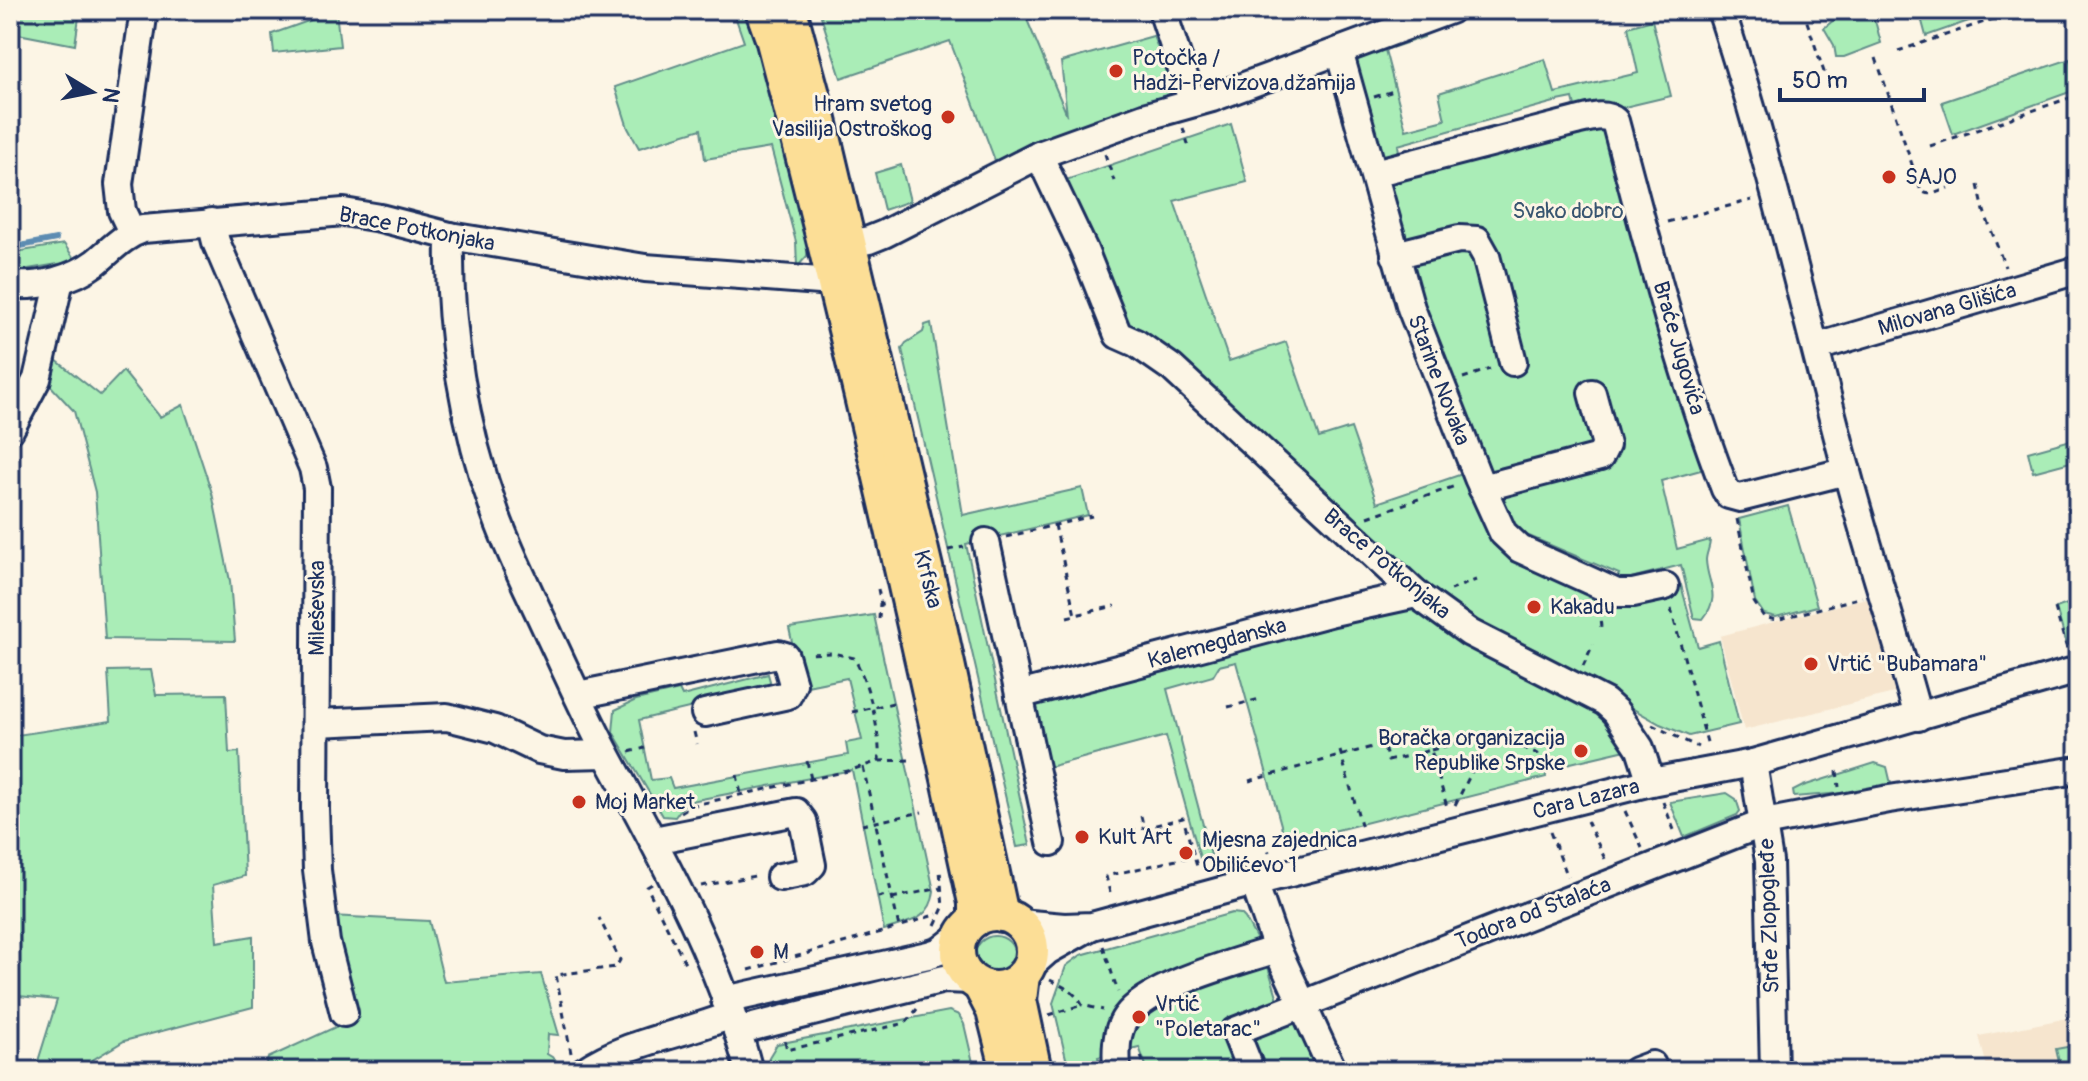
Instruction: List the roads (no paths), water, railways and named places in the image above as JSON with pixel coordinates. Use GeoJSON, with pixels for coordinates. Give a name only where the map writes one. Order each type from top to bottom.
{"type":"FeatureCollection","features":[{"type":"Feature","properties":{"kind":"main road","name":"Krfska"},"geometry":{"type":"LineString","coordinates":[[762,10],[833,282],[923,663],[975,903],[990,923]]}},
{"type":"Feature","properties":{"kind":"main road","name":"Krfska"},"geometry":{"type":"LineString","coordinates":[[790,10],[816,106],[944,643],[990,923]]}},
{"type":"Feature","properties":{"kind":"main road"},"geometry":{"type":"LineString","coordinates":[[1008,1071],[993,1011],[976,983],[965,973],[959,959],[958,950],[990,923],[1030,939],[1033,974],[1020,1000],[1035,1071]]}},
{"type":"Feature","properties":{"kind":"main road"},"geometry":{"type":"LineString","coordinates":[[976,983],[991,988],[1008,985],[1033,974]]}},
{"type":"Feature","properties":{"kind":"street"},"geometry":{"type":"LineString","coordinates":[[132,232],[122,211],[119,184],[144,10]]}},
{"type":"Feature","properties":{"kind":"street"},"geometry":{"type":"LineString","coordinates":[[1162,10],[1186,111]]}},
{"type":"Feature","properties":{"kind":"street"},"geometry":{"type":"LineString","coordinates":[[849,244],[884,234],[1039,155],[1144,117],[1186,111],[1450,10]]}},
{"type":"Feature","properties":{"kind":"street"},"geometry":{"type":"LineString","coordinates":[[1721,10],[1751,101],[1847,471],[1918,717]]}},
{"type":"Feature","properties":{"kind":"street","name":"Starine Novaka"},"geometry":{"type":"LineString","coordinates":[[1339,51],[1395,255],[1441,386],[1503,533],[1520,549],[1617,593],[1665,586]]}},
{"type":"Feature","properties":{"kind":"street","name":"Braće Jugovića"},"geometry":{"type":"LineString","coordinates":[[1374,173],[1576,121],[1606,116],[1615,121],[1707,442],[1725,489],[1732,496],[1740,498],[1847,471]]}},
{"type":"Feature","properties":{"kind":"street","name":"Brace Potkonjaka"},"geometry":{"type":"LineString","coordinates":[[1039,155],[1084,250],[1118,335],[1136,343],[1172,368],[1416,594],[1470,633],[1605,702],[1625,723],[1640,748],[1657,792]]}},
{"type":"Feature","properties":{"kind":"street","name":"Brace Potkonjaka"},"geometry":{"type":"LineString","coordinates":[[60,280],[83,271],[132,232],[156,227],[344,212],[450,236],[645,268],[833,282]]}},
{"type":"Feature","properties":{"kind":"street","name":"Mileševska"},"geometry":{"type":"LineString","coordinates":[[211,222],[216,242],[313,468],[317,488],[315,809],[318,882],[326,942],[344,1013]]}},
{"type":"Feature","properties":{"kind":"street"},"geometry":{"type":"LineString","coordinates":[[788,279],[800,277],[813,269],[820,243],[819,224]]}},
{"type":"Feature","properties":{"kind":"street"},"geometry":{"type":"LineString","coordinates":[[450,236],[449,272],[459,369],[479,462],[496,515],[578,695],[614,754],[654,840],[731,1015],[749,1071]]}},
{"type":"Feature","properties":{"kind":"street"},"geometry":{"type":"LineString","coordinates":[[1395,255],[1459,239],[1477,240],[1486,256],[1513,362]]}},
{"type":"Feature","properties":{"kind":"street","name":"Milovana Glišića"},"geometry":{"type":"LineString","coordinates":[[1817,347],[2078,270]]}},
{"type":"Feature","properties":{"kind":"street"},"geometry":{"type":"LineString","coordinates":[[10,285],[60,280],[37,379],[10,430]]}},
{"type":"Feature","properties":{"kind":"street"},"geometry":{"type":"LineString","coordinates":[[1480,483],[1600,457],[1606,445],[1592,393]]}},
{"type":"Feature","properties":{"kind":"street"},"geometry":{"type":"LineString","coordinates":[[986,542],[1051,842]]}},
{"type":"Feature","properties":{"kind":"street","name":"Kalemegdanska"},"geometry":{"type":"LineString","coordinates":[[1019,695],[1333,612],[1416,594]]}},
{"type":"Feature","properties":{"kind":"street"},"geometry":{"type":"LineString","coordinates":[[578,695],[778,654],[785,656],[793,684],[788,695],[698,718]]}},
{"type":"Feature","properties":{"kind":"street","name":"Cara Lazara"},"geometry":{"type":"LineString","coordinates":[[1033,974],[1047,951],[1254,882],[1657,792],[1918,717],[2073,659]]}},
{"type":"Feature","properties":{"kind":"street"},"geometry":{"type":"LineString","coordinates":[[317,723],[447,717],[495,729],[539,750],[564,755],[614,754]]}},
{"type":"Feature","properties":{"kind":"street","name":"Srđe Zlopogleđe"},"geometry":{"type":"LineString","coordinates":[[1753,763],[1764,823],[1772,919],[1774,1071]]}},
{"type":"Feature","properties":{"kind":"street"},"geometry":{"type":"LineString","coordinates":[[1764,823],[1877,801],[2078,770]]}},
{"type":"Feature","properties":{"kind":"street"},"geometry":{"type":"LineString","coordinates":[[654,840],[796,812],[803,821],[812,865],[805,872],[780,877]]}},
{"type":"Feature","properties":{"kind":"street","name":"Todora od Stalaća"},"geometry":{"type":"LineString","coordinates":[[1251,1071],[1235,1031],[1764,823]]}},
{"type":"Feature","properties":{"kind":"street"},"geometry":{"type":"LineString","coordinates":[[1254,882],[1277,949],[1333,1071]]}},
{"type":"Feature","properties":{"kind":"street"},"geometry":{"type":"LineString","coordinates":[[578,1067],[627,1048],[940,951],[990,923]]}},
{"type":"Feature","properties":{"kind":"street","name":"Cara Lazara"},"geometry":{"type":"LineString","coordinates":[[990,923],[1064,927],[1098,936]]}},
{"type":"Feature","properties":{"kind":"street"},"geometry":{"type":"LineString","coordinates":[[1117,1071],[1118,1037],[1126,1016],[1150,995],[1277,949]]}},
{"type":"Feature","properties":{"kind":"street"},"geometry":{"type":"LineString","coordinates":[[731,1015],[944,979],[976,983]]}},
{"type":"Feature","properties":{"kind":"street"},"geometry":{"type":"LineString","coordinates":[[1636,1071],[1652,1065],[1654,1071]]}},
{"type":"Feature","properties":{"kind":"waterway"},"geometry":{"type":"LineString","coordinates":[[10,248],[56,239]]}},
{"type":"Feature","properties":{"kind":"place","name":"Potočka / Hadži-Pervizova džamija"},"geometry":{"type":"Point","coordinates":[1116,71]}},
{"type":"Feature","properties":{"kind":"place","name":"Hram svetog Vasilija Ostroškog"},"geometry":{"type":"Point","coordinates":[948,117]}},
{"type":"Feature","properties":{"kind":"place","name":"SAJO"},"geometry":{"type":"Point","coordinates":[1889,177]}},
{"type":"Feature","properties":{"kind":"place","name":"Kakadu"},"geometry":{"type":"Point","coordinates":[1534,607]}},
{"type":"Feature","properties":{"kind":"place","name":"Vrtić \"Bubamara\""},"geometry":{"type":"Point","coordinates":[1811,664]}},
{"type":"Feature","properties":{"kind":"place","name":"Boračka organizacija Republike Srpske"},"geometry":{"type":"Point","coordinates":[1581,751]}},
{"type":"Feature","properties":{"kind":"place","name":"Moj Market"},"geometry":{"type":"Point","coordinates":[579,802]}},
{"type":"Feature","properties":{"kind":"place","name":"Kult Art"},"geometry":{"type":"Point","coordinates":[1082,837]}},
{"type":"Feature","properties":{"kind":"place","name":"Mjesna zajednica Obilićevo 1"},"geometry":{"type":"Point","coordinates":[1186,853]}},
{"type":"Feature","properties":{"kind":"place","name":"M"},"geometry":{"type":"Point","coordinates":[757,952]}},
{"type":"Feature","properties":{"kind":"place","name":"Vrtić \"Poletarac\""},"geometry":{"type":"Point","coordinates":[1139,1017]}},
{"type":"Feature","properties":{"kind":"park label","name":"Svako dobro"},"geometry":{"type":"Point","coordinates":[1568,211]}}]}
